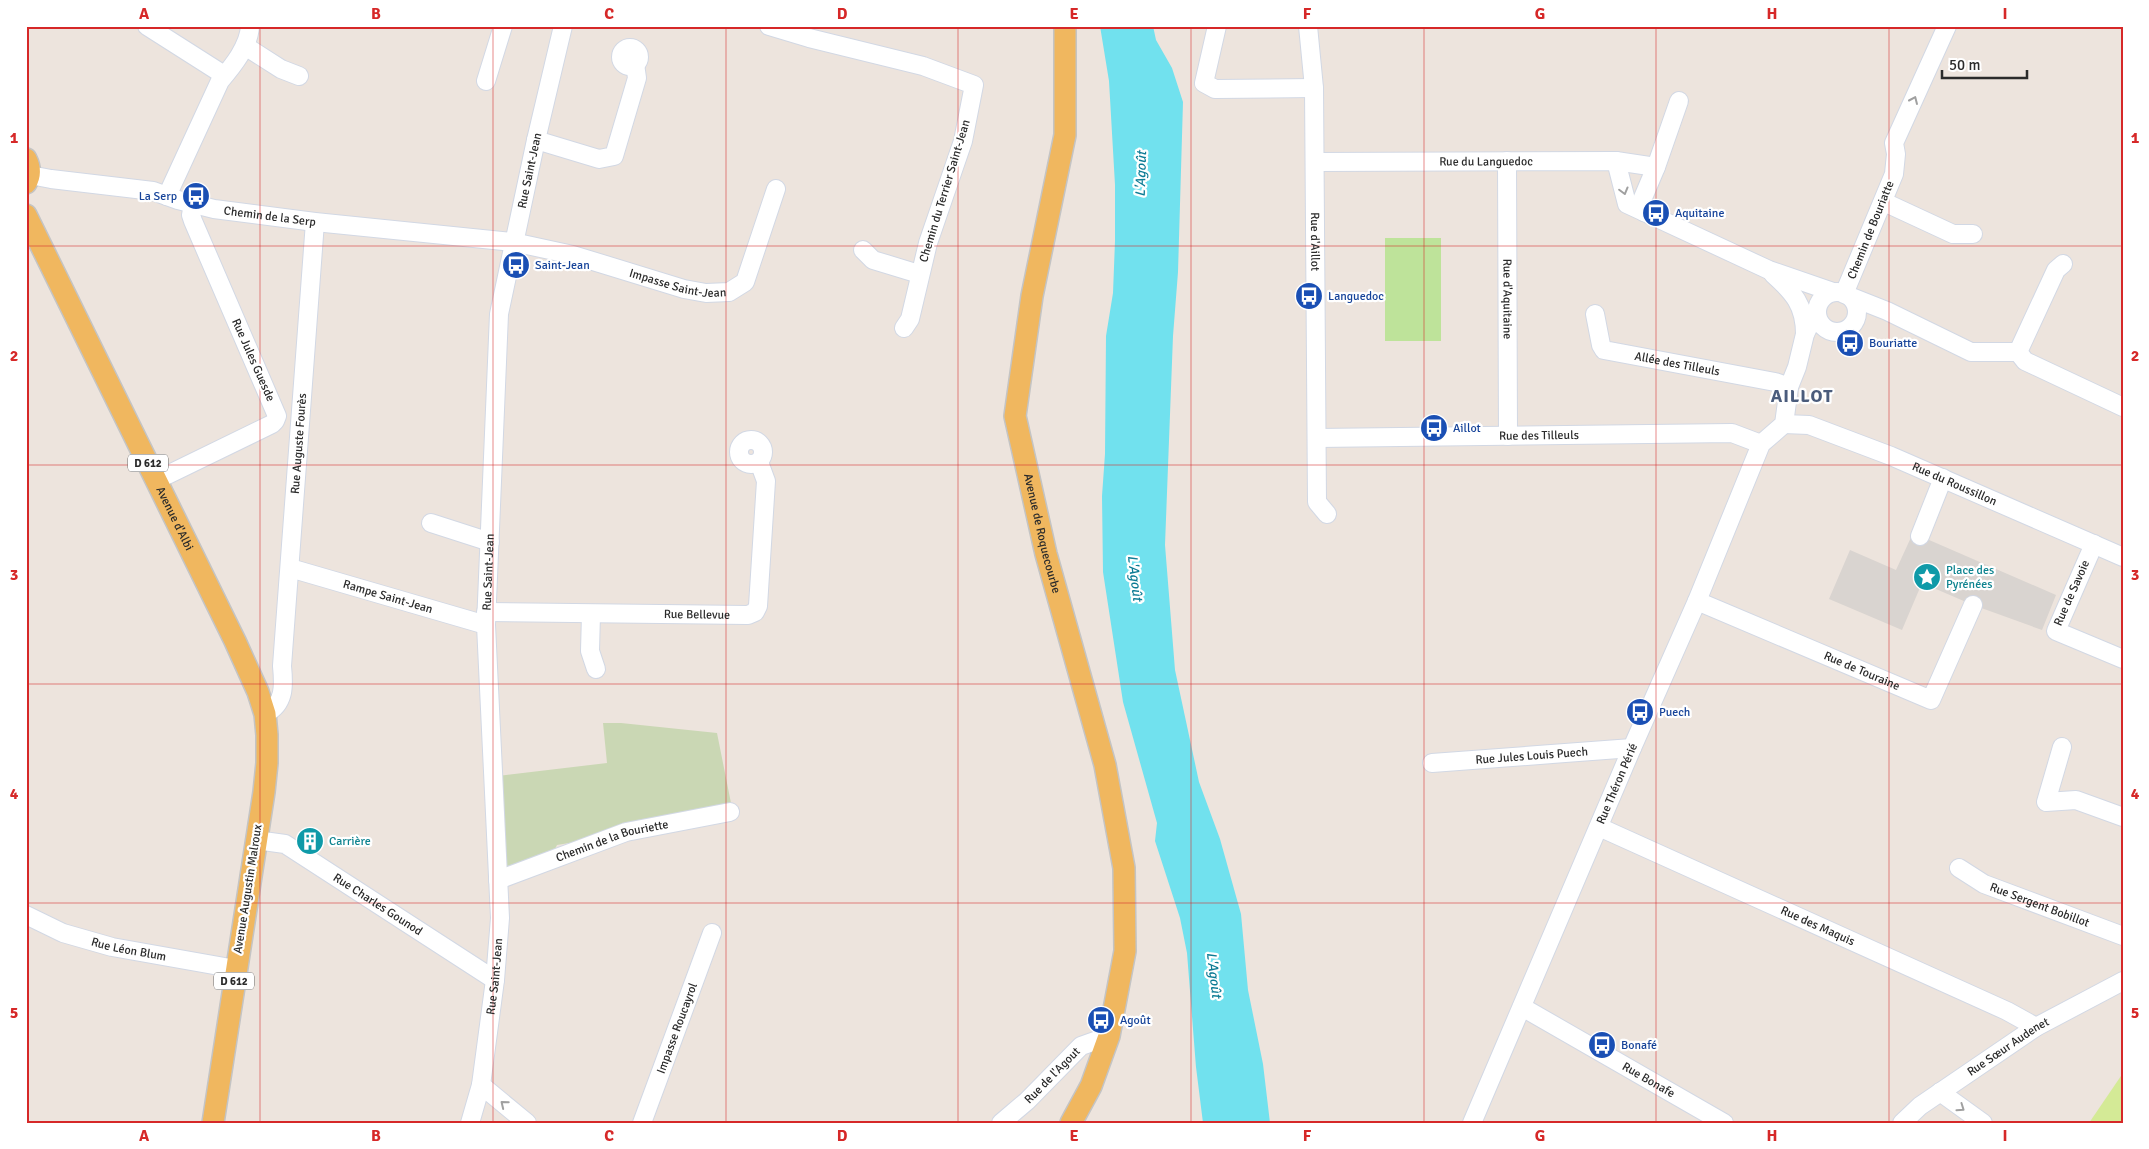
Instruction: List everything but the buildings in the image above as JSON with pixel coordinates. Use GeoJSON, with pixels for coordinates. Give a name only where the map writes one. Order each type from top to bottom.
{"type":"FeatureCollection","features":[{"type":"Feature","properties":{"kind":"main road","name":"Avenue de Roquecourbe"},"geometry":{"type":"LineString","coordinates":[[1066,26],[1065,135],[1032,296],[1015,416],[1046,554],[1105,765],[1124,868],[1125,951],[1109,1036],[1092,1086],[1071,1123]]}},
{"type":"Feature","properties":{"kind":"main road","name":"Avenue d'Albi"},"geometry":{"type":"LineString","coordinates":[[26,215],[235,641],[258,692],[265,714]]}},
{"type":"Feature","properties":{"kind":"main road","name":"Avenue Augustin Malroux"},"geometry":{"type":"LineString","coordinates":[[213,1123],[267,763],[265,714]]}},
{"type":"Feature","properties":{"kind":"street"},"geometry":{"type":"LineString","coordinates":[[147,26],[224,76]]}},
{"type":"Feature","properties":{"kind":"street"},"geometry":{"type":"LineString","coordinates":[[166,196],[220,81],[249,37],[250,26]]}},
{"type":"Feature","properties":{"kind":"street"},"geometry":{"type":"LineString","coordinates":[[486,81],[502,26]]}},
{"type":"Feature","properties":{"kind":"street","name":"Chemin du Terrier Saint-Jean"},"geometry":{"type":"LineString","coordinates":[[769,26],[809,38],[923,66],[974,85],[963,141],[928,243],[910,319],[904,328]]}},
{"type":"Feature","properties":{"kind":"street"},"geometry":{"type":"LineString","coordinates":[[1217,26],[1204,83],[1209,87],[1215,89],[1314,88]]}},
{"type":"Feature","properties":{"kind":"street","name":"Rue d'Aillot"},"geometry":{"type":"LineString","coordinates":[[1308,26],[1314,88],[1317,502],[1327,514]]}},
{"type":"Feature","properties":{"kind":"street","name":"Chemin de Bouriatte"},"geometry":{"type":"LineString","coordinates":[[1821,323],[1822,298],[1839,293],[1884,202],[1894,174],[1896,159],[1894,144],[1946,26]]}},
{"type":"Feature","properties":{"kind":"street","name":"Rue Saint-Jean"},"geometry":{"type":"LineString","coordinates":[[470,1123],[481,1085],[495,980],[500,918],[486,618],[498,314],[559,28]]}},
{"type":"Feature","properties":{"kind":"street"},"geometry":{"type":"LineString","coordinates":[[244,46],[281,69],[299,76]]}},
{"type":"Feature","properties":{"kind":"street"},"geometry":{"type":"LineString","coordinates":[[536,140],[599,159],[614,156],[637,78],[635,64]]}},
{"type":"Feature","properties":{"kind":"street"},"geometry":{"type":"LineString","coordinates":[[1644,212],[1642,200],[1656,167],[1679,101]]}},
{"type":"Feature","properties":{"kind":"street"},"geometry":{"type":"LineString","coordinates":[[1616,160],[1628,204],[1644,212],[1769,270],[1887,311],[1971,352],[2018,352]]}},
{"type":"Feature","properties":{"kind":"street","name":"Rue du Languedoc"},"geometry":{"type":"LineString","coordinates":[[1315,162],[1616,160],[1656,167]]}},
{"type":"Feature","properties":{"kind":"street","name":"Rue d'Aquitaine"},"geometry":{"type":"LineString","coordinates":[[1507,161],[1508,436]]}},
{"type":"Feature","properties":{"kind":"street","name":"Chemin de la Serp"},"geometry":{"type":"LineString","coordinates":[[27,172],[51,180],[153,191],[214,209],[315,222],[513,242]]}},
{"type":"Feature","properties":{"kind":"street","name":"Impasse Saint-Jean"},"geometry":{"type":"LineString","coordinates":[[513,242],[573,255],[684,289],[706,294],[729,292],[745,282],[776,189]]}},
{"type":"Feature","properties":{"kind":"street"},"geometry":{"type":"LineString","coordinates":[[1884,202],[1953,234],[1973,234]]}},
{"type":"Feature","properties":{"kind":"street","name":"Rue Jules Guesde"},"geometry":{"type":"LineString","coordinates":[[157,480],[272,424],[277,416],[194,226],[191,215],[192,204]]}},
{"type":"Feature","properties":{"kind":"street","name":"Rue Auguste Fourès"},"geometry":{"type":"LineString","coordinates":[[265,714],[274,709],[280,702],[284,685],[282,666],[315,222]]}},
{"type":"Feature","properties":{"kind":"street"},"geometry":{"type":"LineString","coordinates":[[863,250],[873,260],[920,274]]}},
{"type":"Feature","properties":{"kind":"street"},"geometry":{"type":"LineString","coordinates":[[2018,352],[2056,270],[2063,264]]}},
{"type":"Feature","properties":{"kind":"street"},"geometry":{"type":"LineString","coordinates":[[1769,270],[1821,323]]}},
{"type":"Feature","properties":{"kind":"street"},"geometry":{"type":"LineString","coordinates":[[1821,323],[1854,320],[1856,310],[1851,299],[1839,293]]}},
{"type":"Feature","properties":{"kind":"street","name":"Allée des Tilleuls"},"geometry":{"type":"LineString","coordinates":[[1595,314],[1601,345],[1604,350],[1775,382],[1789,387]]}},
{"type":"Feature","properties":{"kind":"street"},"geometry":{"type":"LineString","coordinates":[[1821,323],[1878,316],[1903,320]]}},
{"type":"Feature","properties":{"kind":"street"},"geometry":{"type":"LineString","coordinates":[[1797,367],[1814,344],[1821,323]]}},
{"type":"Feature","properties":{"kind":"street"},"geometry":{"type":"LineString","coordinates":[[1784,424],[1789,387],[1797,367],[1821,323]]}},
{"type":"Feature","properties":{"kind":"street"},"geometry":{"type":"LineString","coordinates":[[2018,352],[2025,361],[2123,407]]}},
{"type":"Feature","properties":{"kind":"street"},"geometry":{"type":"LineString","coordinates":[[1317,405],[1322,418],[1328,426],[1343,437]]}},
{"type":"Feature","properties":{"kind":"street","name":"Rue Théron Périé"},"geometry":{"type":"LineString","coordinates":[[1472,1123],[1632,748],[1697,601],[1761,444],[1784,424]]}},
{"type":"Feature","properties":{"kind":"street","name":"Rue du Roussillon"},"geometry":{"type":"LineString","coordinates":[[1784,424],[1809,425],[1943,478],[2123,557]]}},
{"type":"Feature","properties":{"kind":"street","name":"Rue des Tilleuls"},"geometry":{"type":"LineString","coordinates":[[1317,438],[1732,433],[1761,444]]}},
{"type":"Feature","properties":{"kind":"street","name":"Rue Bellevue"},"geometry":{"type":"LineString","coordinates":[[486,618],[591,614],[748,615],[755,612],[758,606],[766,481],[759,462]]}},
{"type":"Feature","properties":{"kind":"street"},"geometry":{"type":"LineString","coordinates":[[1920,536],[1943,478]]}},
{"type":"Feature","properties":{"kind":"street"},"geometry":{"type":"LineString","coordinates":[[431,523],[490,542]]}},
{"type":"Feature","properties":{"kind":"street","name":"Rue de Savoie"},"geometry":{"type":"LineString","coordinates":[[2094,544],[2056,631],[2123,660]]}},
{"type":"Feature","properties":{"kind":"street","name":"Rampe Saint-Jean"},"geometry":{"type":"LineString","coordinates":[[290,568],[486,618]]}},
{"type":"Feature","properties":{"kind":"street","name":"Rue de Touraine"},"geometry":{"type":"LineString","coordinates":[[1697,601],[1931,700],[1973,605]]}},
{"type":"Feature","properties":{"kind":"street"},"geometry":{"type":"LineString","coordinates":[[591,614],[590,651],[596,669]]}},
{"type":"Feature","properties":{"kind":"street","name":"Rue Auguste Fourès"},"geometry":{"type":"LineString","coordinates":[[258,692],[272,686],[282,666]]}},
{"type":"Feature","properties":{"kind":"street"},"geometry":{"type":"LineString","coordinates":[[2062,747],[2046,802],[2076,800],[2123,816]]}},
{"type":"Feature","properties":{"kind":"street","name":"Rue Jules Louis Puech"},"geometry":{"type":"LineString","coordinates":[[1432,763],[1632,748]]}},
{"type":"Feature","properties":{"kind":"street","name":"Chemin de la Bouriette"},"geometry":{"type":"LineString","coordinates":[[498,880],[626,832],[730,812]]}},
{"type":"Feature","properties":{"kind":"street","name":"Rue des Maquis"},"geometry":{"type":"LineString","coordinates":[[1599,827],[1998,1007],[2036,1027]]}},
{"type":"Feature","properties":{"kind":"street","name":"Rue Charles Gounod"},"geometry":{"type":"LineString","coordinates":[[256,840],[285,844],[495,980]]}},
{"type":"Feature","properties":{"kind":"street","name":"Rue Sergent Bobillot"},"geometry":{"type":"LineString","coordinates":[[1959,868],[1984,884],[2123,936]]}},
{"type":"Feature","properties":{"kind":"street","name":"Rue Léon Blum"},"geometry":{"type":"LineString","coordinates":[[26,915],[63,933],[112,947],[236,969]]}},
{"type":"Feature","properties":{"kind":"street","name":"Impasse Roucayrol"},"geometry":{"type":"LineString","coordinates":[[642,1123],[712,933]]}},
{"type":"Feature","properties":{"kind":"street","name":"Rue Sœur Audenet"},"geometry":{"type":"LineString","coordinates":[[1902,1123],[1920,1106],[2036,1027],[2123,982]]}},
{"type":"Feature","properties":{"kind":"street","name":"Rue Bonafe"},"geometry":{"type":"LineString","coordinates":[[1522,1007],[1724,1123]]}},
{"type":"Feature","properties":{"kind":"street","name":"Rue de l'Agout"},"geometry":{"type":"LineString","coordinates":[[1001,1123],[1027,1101],[1081,1046],[1109,1036]]}},
{"type":"Feature","properties":{"kind":"street"},"geometry":{"type":"LineString","coordinates":[[481,1085],[527,1123]]}},
{"type":"Feature","properties":{"kind":"street"},"geometry":{"type":"LineString","coordinates":[[1940,1092],[1983,1123]]}},
{"type":"Feature","properties":{"kind":"green space"},"geometry":{"type":"Polygon","coordinates":[[[1385,238],[1441,238],[1441,341],[1385,341],[1385,238]]]}},
{"type":"Feature","properties":{"kind":"green space"},"geometry":{"type":"Polygon","coordinates":[[[603,723],[621,723],[717,733],[732,808],[624,829],[618,825],[572,845],[569,843],[557,845],[555,849],[506,868],[505,830],[498,776],[607,763],[603,723]]]}},
{"type":"Feature","properties":{"kind":"green space"},"geometry":{"type":"Polygon","coordinates":[[[2123,1073],[2123,1123],[2089,1123],[2123,1073]]]}},
{"type":"Feature","properties":{"kind":"shaded area","name":"Place des Pyrénées"},"geometry":{"type":"Polygon","coordinates":[[[1913,533],[2056,595],[2042,630],[1973,605],[1922,583],[1902,630],[1829,599],[1850,550],[1896,570],[1913,533]]]}},
{"type":"Feature","properties":{"kind":"water","name":"L'Agoût"},"geometry":{"type":"Polygon","coordinates":[[[1100,26],[1153,26],[1156,40],[1172,68],[1183,102],[1178,272],[1173,336],[1165,545],[1175,670],[1199,782],[1220,839],[1241,914],[1248,990],[1263,1064],[1270,1123],[1203,1123],[1196,1067],[1187,953],[1180,918],[1155,841],[1157,823],[1123,702],[1103,572],[1102,496],[1105,454],[1106,336],[1113,293],[1115,185],[1109,81],[1100,26]]]}},
{"type":"Feature","properties":{"kind":"place","name":"La Serp"},"geometry":{"type":"Point","coordinates":[196,196]}},
{"type":"Feature","properties":{"kind":"place","name":"Aquitaine"},"geometry":{"type":"Point","coordinates":[1656,213]}},
{"type":"Feature","properties":{"kind":"place","name":"Saint-Jean"},"geometry":{"type":"Point","coordinates":[516,265]}},
{"type":"Feature","properties":{"kind":"place","name":"Languedoc"},"geometry":{"type":"Point","coordinates":[1309,296]}},
{"type":"Feature","properties":{"kind":"place","name":"Bouriatte"},"geometry":{"type":"Point","coordinates":[1850,343]}},
{"type":"Feature","properties":{"kind":"place","name":"Aillot"},"geometry":{"type":"Point","coordinates":[1434,428]}},
{"type":"Feature","properties":{"kind":"place","name":"Place des Pyrénées"},"geometry":{"type":"Point","coordinates":[1927,577]}},
{"type":"Feature","properties":{"kind":"place","name":"Puech"},"geometry":{"type":"Point","coordinates":[1640,712]}},
{"type":"Feature","properties":{"kind":"place","name":"Carrière"},"geometry":{"type":"Point","coordinates":[310,841]}},
{"type":"Feature","properties":{"kind":"place","name":"Agoût"},"geometry":{"type":"Point","coordinates":[1101,1020]}},
{"type":"Feature","properties":{"kind":"place","name":"Bonafé"},"geometry":{"type":"Point","coordinates":[1602,1045]}},
{"type":"Feature","properties":{"kind":"district","name":"AILLOT"},"geometry":{"type":"Point","coordinates":[1802,396]}}]}
